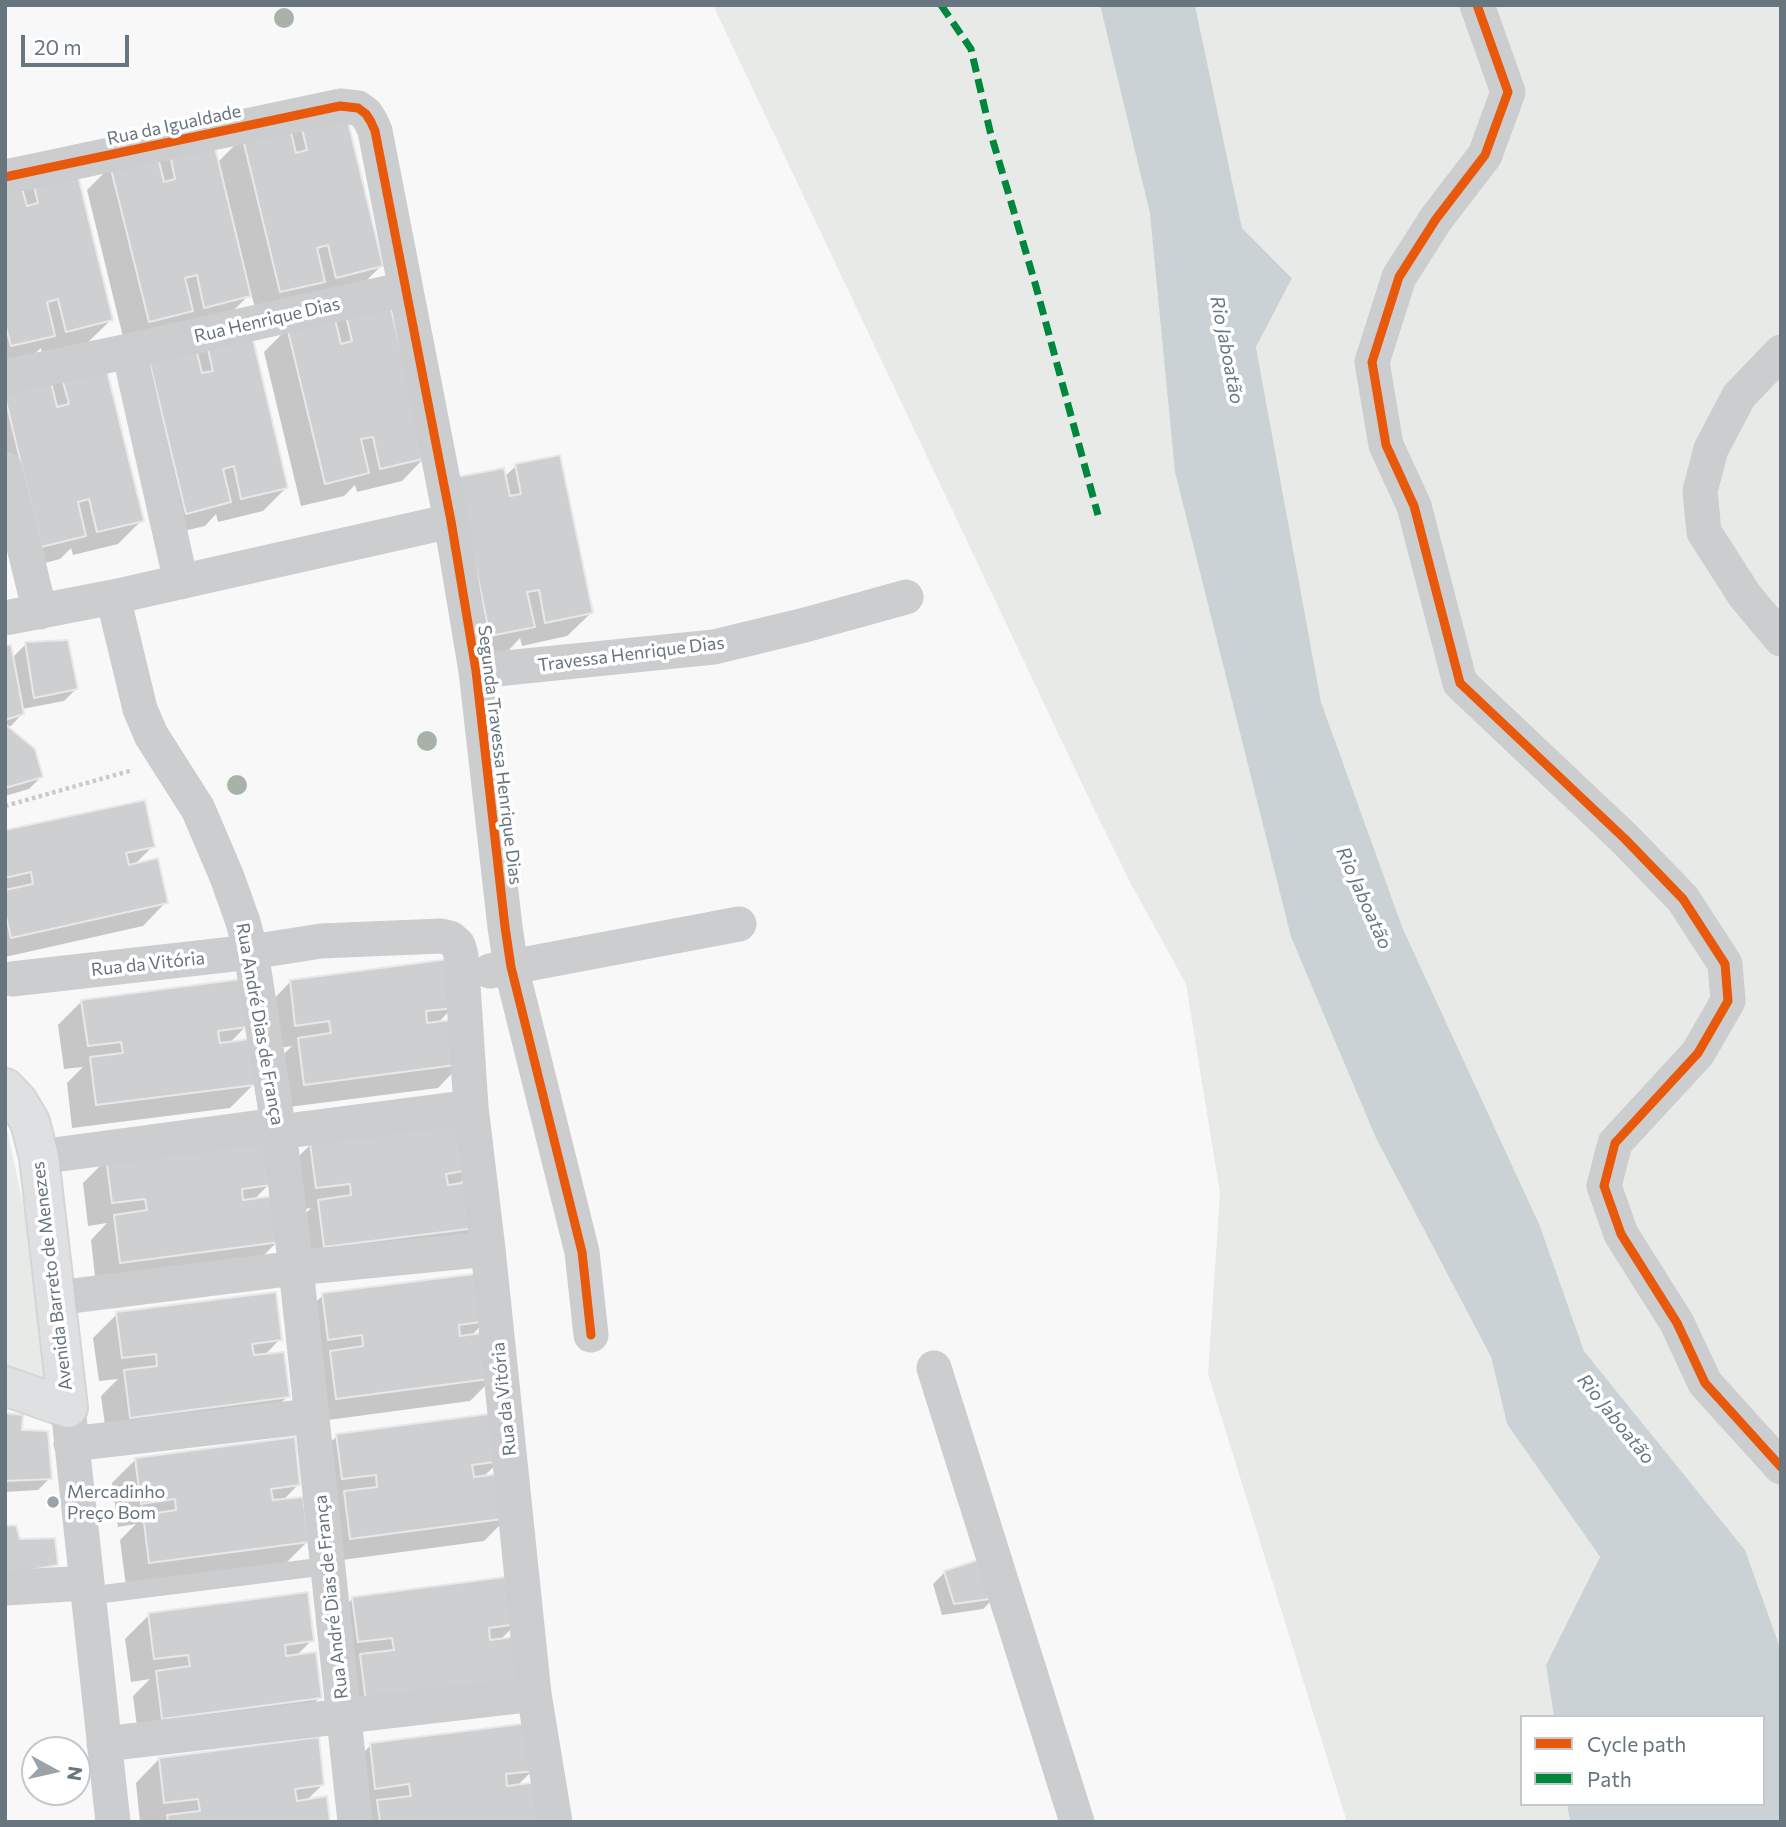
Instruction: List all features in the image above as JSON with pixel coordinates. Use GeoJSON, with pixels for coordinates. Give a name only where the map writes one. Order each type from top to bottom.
{"type":"FeatureCollection","features":[{"type":"Feature","properties":{"kind":"main road","name":"Avenida Barreto de Menezes"},"geometry":{"type":"LineString","coordinates":[[5,1088],[18,1102],[30,1122],[39,1157],[69,1426]]}},
{"type":"Feature","properties":{"kind":"main road","name":"Avenida Barreto de Menezes"},"geometry":{"type":"LineString","coordinates":[[5,1386],[69,1426]]}},
{"type":"Feature","properties":{"kind":"street"},"geometry":{"type":"LineString","coordinates":[[1477,5],[1508,92],[1485,155],[1436,219],[1399,277],[1372,362],[1386,445],[1414,506],[1460,683],[1625,839],[1683,899],[1725,964],[1728,1001],[1698,1053],[1615,1143],[1604,1186],[1621,1234],[1677,1322],[1705,1383],[1781,1467]]}},
{"type":"Feature","properties":{"kind":"street","name":"Rua da Igualdade"},"geometry":{"type":"LineString","coordinates":[[5,177],[328,108],[351,107]]}},
{"type":"Feature","properties":{"kind":"street","name":"Segunda Travessa Henrique Dias"},"geometry":{"type":"LineString","coordinates":[[351,107],[366,114],[375,131],[451,521],[476,671],[511,967],[582,1252],[591,1335]]}},
{"type":"Feature","properties":{"kind":"street","name":"Rua Henrique Dias"},"geometry":{"type":"LineString","coordinates":[[5,377],[405,289]]}},
{"type":"Feature","properties":{"kind":"street"},"geometry":{"type":"LineString","coordinates":[[129,351],[181,582]]}},
{"type":"Feature","properties":{"kind":"street"},"geometry":{"type":"LineString","coordinates":[[1781,352],[1739,396],[1711,449],[1700,491],[1704,532],[1745,596],[1781,639]]}},
{"type":"Feature","properties":{"kind":"street"},"geometry":{"type":"LineString","coordinates":[[5,469],[40,612]]}},
{"type":"Feature","properties":{"kind":"street"},"geometry":{"type":"LineString","coordinates":[[5,618],[113,597],[451,521]]}},
{"type":"Feature","properties":{"kind":"street","name":"Rua André Dias de França"},"geometry":{"type":"LineString","coordinates":[[113,597],[140,709],[151,735],[198,809],[227,877],[251,952],[296,1268],[355,1822]]}},
{"type":"Feature","properties":{"kind":"street","name":"Travessa Henrique Dias"},"geometry":{"type":"LineString","coordinates":[[476,671],[714,647],[906,597]]}},
{"type":"Feature","properties":{"kind":"street"},"geometry":{"type":"LineString","coordinates":[[462,977],[739,924]]}},
{"type":"Feature","properties":{"kind":"street","name":"Rua da Vitória"},"geometry":{"type":"LineString","coordinates":[[12,979],[251,952],[321,941],[441,936],[450,938],[458,945],[461,955],[471,1107],[534,1694],[554,1821]]}},
{"type":"Feature","properties":{"kind":"street"},"geometry":{"type":"LineString","coordinates":[[39,1157],[471,1107]]}},
{"type":"Feature","properties":{"kind":"street"},"geometry":{"type":"LineString","coordinates":[[56,1298],[296,1268],[488,1249]]}},
{"type":"Feature","properties":{"kind":"street"},"geometry":{"type":"LineString","coordinates":[[934,1368],[1077,1822]]}},
{"type":"Feature","properties":{"kind":"street"},"geometry":{"type":"LineString","coordinates":[[113,1822],[69,1426],[312,1416]]}},
{"type":"Feature","properties":{"kind":"street"},"geometry":{"type":"LineString","coordinates":[[5,1588],[87,1590]]}},
{"type":"Feature","properties":{"kind":"street","name":"Rua André Dias de França"},"geometry":{"type":"LineString","coordinates":[[344,1718],[534,1694]]}},
{"type":"Feature","properties":{"kind":"street"},"geometry":{"type":"LineString","coordinates":[[104,1744],[344,1718]]}},
{"type":"Feature","properties":{"kind":"lane"},"geometry":{"type":"LineString","coordinates":[[87,1590],[327,1566]]}},
{"type":"Feature","properties":{"kind":"path"},"geometry":{"type":"LineString","coordinates":[[5,806],[169,761]]}},
{"type":"Feature","properties":{"kind":"shaded area"},"geometry":{"type":"Polygon","coordinates":[[[713,5],[1100,5],[1150,214],[1291,937],[1377,1138],[1491,1357],[1507,1424],[1600,1557],[1546,1665],[1554,1715],[1520,1715],[1520,1806],[1567,1806],[1570,1822],[1347,1822],[1208,1374],[1220,1193],[1186,984],[1131,884],[713,5]]]}},
{"type":"Feature","properties":{"kind":"shaded area"},"geometry":{"type":"Polygon","coordinates":[[[1195,5],[1781,5],[1781,1650],[1745,1550],[1584,1351],[1540,1226],[1403,929],[1321,702],[1256,347],[1292,277],[1242,228],[1195,5]]]}},
{"type":"Feature","properties":{"kind":"shaded area"},"geometry":{"type":"Polygon","coordinates":[[[5,1121],[44,1300],[51,1383],[5,1366],[5,1121]]]}},
{"type":"Feature","properties":{"kind":"water","name":"Rio Jaboatão"},"geometry":{"type":"Polygon","coordinates":[[[1100,5],[1195,5],[1242,228],[1292,278],[1256,347],[1321,702],[1403,929],[1540,1226],[1584,1351],[1745,1550],[1781,1650],[1781,1822],[1570,1822],[1567,1806],[1765,1806],[1765,1715],[1554,1715],[1546,1665],[1600,1557],[1507,1424],[1491,1357],[1376,1138],[1291,937],[1175,472],[1150,214],[1100,5]]]}},
{"type":"Feature","properties":{"kind":"building"},"geometry":{"type":"Polygon","coordinates":[[[345,109],[383,266],[336,278],[328,245],[317,248],[325,282],[280,292],[242,135],[289,124],[296,153],[307,150],[300,120],[345,109]]]}},
{"type":"Feature","properties":{"kind":"building"},"geometry":{"type":"Polygon","coordinates":[[[213,139],[251,296],[204,308],[197,275],[185,278],[193,311],[149,322],[110,165],[157,153],[164,182],[175,179],[169,149],[213,139]]]}},
{"type":"Feature","properties":{"kind":"building"},"geometry":{"type":"Polygon","coordinates":[[[75,163],[113,320],[66,332],[58,299],[47,302],[55,336],[11,346],[5,324],[5,181],[19,178],[27,206],[38,203],[31,174],[75,163]]]}},
{"type":"Feature","properties":{"kind":"building"},"geometry":{"type":"Polygon","coordinates":[[[389,300],[427,458],[380,469],[373,437],[361,439],[369,473],[325,484],[287,327],[334,315],[341,344],[352,341],[345,311],[389,300]]]}},
{"type":"Feature","properties":{"kind":"building"},"geometry":{"type":"Polygon","coordinates":[[[251,330],[288,488],[241,499],[234,466],[223,469],[231,502],[186,514],[148,356],[195,345],[202,373],[213,371],[206,341],[251,330]]]}},
{"type":"Feature","properties":{"kind":"building"},"geometry":{"type":"Polygon","coordinates":[[[105,363],[144,521],[97,532],[89,499],[78,502],[86,536],[41,547],[5,389],[50,378],[57,407],[69,404],[61,374],[105,363]]]}},
{"type":"Feature","properties":{"kind":"building"},"geometry":{"type":"Polygon","coordinates":[[[560,455],[593,613],[545,623],[539,590],[527,592],[535,627],[490,636],[457,477],[504,468],[510,496],[521,494],[515,464],[560,455]]]}},
{"type":"Feature","properties":{"kind":"building"},"geometry":{"type":"Polygon","coordinates":[[[68,640],[78,689],[34,698],[25,642],[68,640]]]}},
{"type":"Feature","properties":{"kind":"building"},"geometry":{"type":"Polygon","coordinates":[[[11,645],[24,714],[5,720],[5,646],[11,645]]]}},
{"type":"Feature","properties":{"kind":"building"},"geometry":{"type":"Polygon","coordinates":[[[5,724],[35,749],[43,777],[5,788],[5,724]]]}},
{"type":"Feature","properties":{"kind":"building"},"geometry":{"type":"Polygon","coordinates":[[[145,800],[155,847],[126,853],[129,865],[158,858],[168,903],[11,938],[5,912],[5,890],[33,884],[31,872],[5,878],[5,830],[145,800]]]}},
{"type":"Feature","properties":{"kind":"building"},"geometry":{"type":"Polygon","coordinates":[[[449,959],[455,1008],[426,1011],[427,1023],[458,1019],[463,1064],[304,1085],[298,1038],[331,1033],[329,1021],[295,1026],[290,980],[449,959]]]}},
{"type":"Feature","properties":{"kind":"building"},"geometry":{"type":"Polygon","coordinates":[[[241,979],[247,1027],[218,1031],[220,1043],[250,1039],[255,1085],[96,1105],[90,1057],[123,1053],[121,1042],[88,1046],[81,1000],[241,979]]]}},
{"type":"Feature","properties":{"kind":"building"},"geometry":{"type":"Polygon","coordinates":[[[469,1121],[475,1169],[446,1174],[448,1185],[478,1181],[484,1227],[324,1247],[318,1200],[351,1195],[350,1184],[316,1188],[310,1143],[469,1121]]]}},
{"type":"Feature","properties":{"kind":"building"},"geometry":{"type":"Polygon","coordinates":[[[265,1136],[271,1185],[242,1189],[243,1200],[274,1196],[280,1242],[120,1263],[114,1215],[147,1210],[145,1199],[112,1203],[106,1157],[265,1136]]]}},
{"type":"Feature","properties":{"kind":"building"},"geometry":{"type":"Polygon","coordinates":[[[482,1273],[488,1321],[459,1325],[460,1336],[490,1332],[496,1378],[336,1399],[330,1351],[363,1346],[362,1335],[328,1340],[322,1293],[482,1273]]]}},
{"type":"Feature","properties":{"kind":"building"},"geometry":{"type":"Polygon","coordinates":[[[276,1292],[282,1340],[252,1344],[254,1355],[284,1352],[290,1397],[130,1418],[124,1370],[157,1366],[156,1354],[122,1358],[116,1312],[276,1292]]]}},
{"type":"Feature","properties":{"kind":"building"},"geometry":{"type":"Polygon","coordinates":[[[5,1413],[23,1415],[22,1430],[48,1431],[52,1479],[5,1481],[5,1413]]]}},
{"type":"Feature","properties":{"kind":"building"},"geometry":{"type":"Polygon","coordinates":[[[496,1413],[502,1461],[472,1465],[474,1477],[504,1473],[510,1518],[350,1539],[344,1491],[377,1487],[376,1475],[342,1479],[336,1434],[496,1413]]]}},
{"type":"Feature","properties":{"kind":"building"},"geometry":{"type":"Polygon","coordinates":[[[295,1437],[300,1485],[271,1489],[273,1500],[303,1497],[309,1542],[149,1563],[143,1515],[176,1510],[175,1499],[141,1504],[135,1458],[295,1437]]]}},
{"type":"Feature","properties":{"kind":"building"},"geometry":{"type":"Polygon","coordinates":[[[16,1525],[20,1539],[55,1538],[58,1565],[5,1575],[5,1526],[16,1525]]]}},
{"type":"Feature","properties":{"kind":"building"},"geometry":{"type":"Polygon","coordinates":[[[993,1555],[997,1598],[954,1604],[944,1571],[993,1555]]]}},
{"type":"Feature","properties":{"kind":"building"},"geometry":{"type":"Polygon","coordinates":[[[512,1576],[518,1624],[489,1628],[490,1640],[521,1636],[526,1682],[366,1702],[360,1654],[394,1650],[392,1638],[358,1642],[352,1597],[512,1576]]]}},
{"type":"Feature","properties":{"kind":"building"},"geometry":{"type":"Polygon","coordinates":[[[308,1592],[314,1641],[285,1645],[286,1656],[316,1652],[322,1698],[162,1719],[156,1671],[190,1666],[188,1655],[154,1659],[148,1613],[308,1592]]]}},
{"type":"Feature","properties":{"kind":"building"},"geometry":{"type":"Polygon","coordinates":[[[529,1723],[535,1771],[506,1774],[507,1786],[538,1782],[543,1822],[380,1822],[377,1800],[411,1796],[409,1784],[375,1789],[370,1743],[529,1723]]]}},
{"type":"Feature","properties":{"kind":"building"},"geometry":{"type":"Polygon","coordinates":[[[319,1737],[324,1785],[295,1789],[297,1801],[327,1796],[330,1822],[168,1822],[167,1815],[200,1811],[198,1799],[164,1803],[159,1758],[319,1737]]]}},
{"type":"Feature","properties":{"kind":"marked path"},"geometry":{"type":"LineString","coordinates":[[941,5],[971,49],[990,131],[1035,283],[1098,515]]}},
{"type":"Feature","properties":{"kind":"cycle path"},"geometry":{"type":"LineString","coordinates":[[1477,5],[1508,92],[1485,155],[1436,219],[1399,277],[1372,362],[1386,445],[1414,506],[1460,683],[1625,839],[1683,899],[1725,964],[1728,1001],[1698,1053],[1615,1143],[1604,1186],[1621,1234],[1677,1323],[1705,1383],[1781,1467]]}},
{"type":"Feature","properties":{"kind":"cycle path"},"geometry":{"type":"LineString","coordinates":[[5,177],[340,106],[358,108],[371,122],[375,131],[451,521],[476,671],[511,967],[582,1252],[591,1335]]}},
{"type":"Feature","properties":{"kind":"place","name":"Mercadinho Preço Bom"},"geometry":{"type":"Point","coordinates":[53,1502]}}]}
